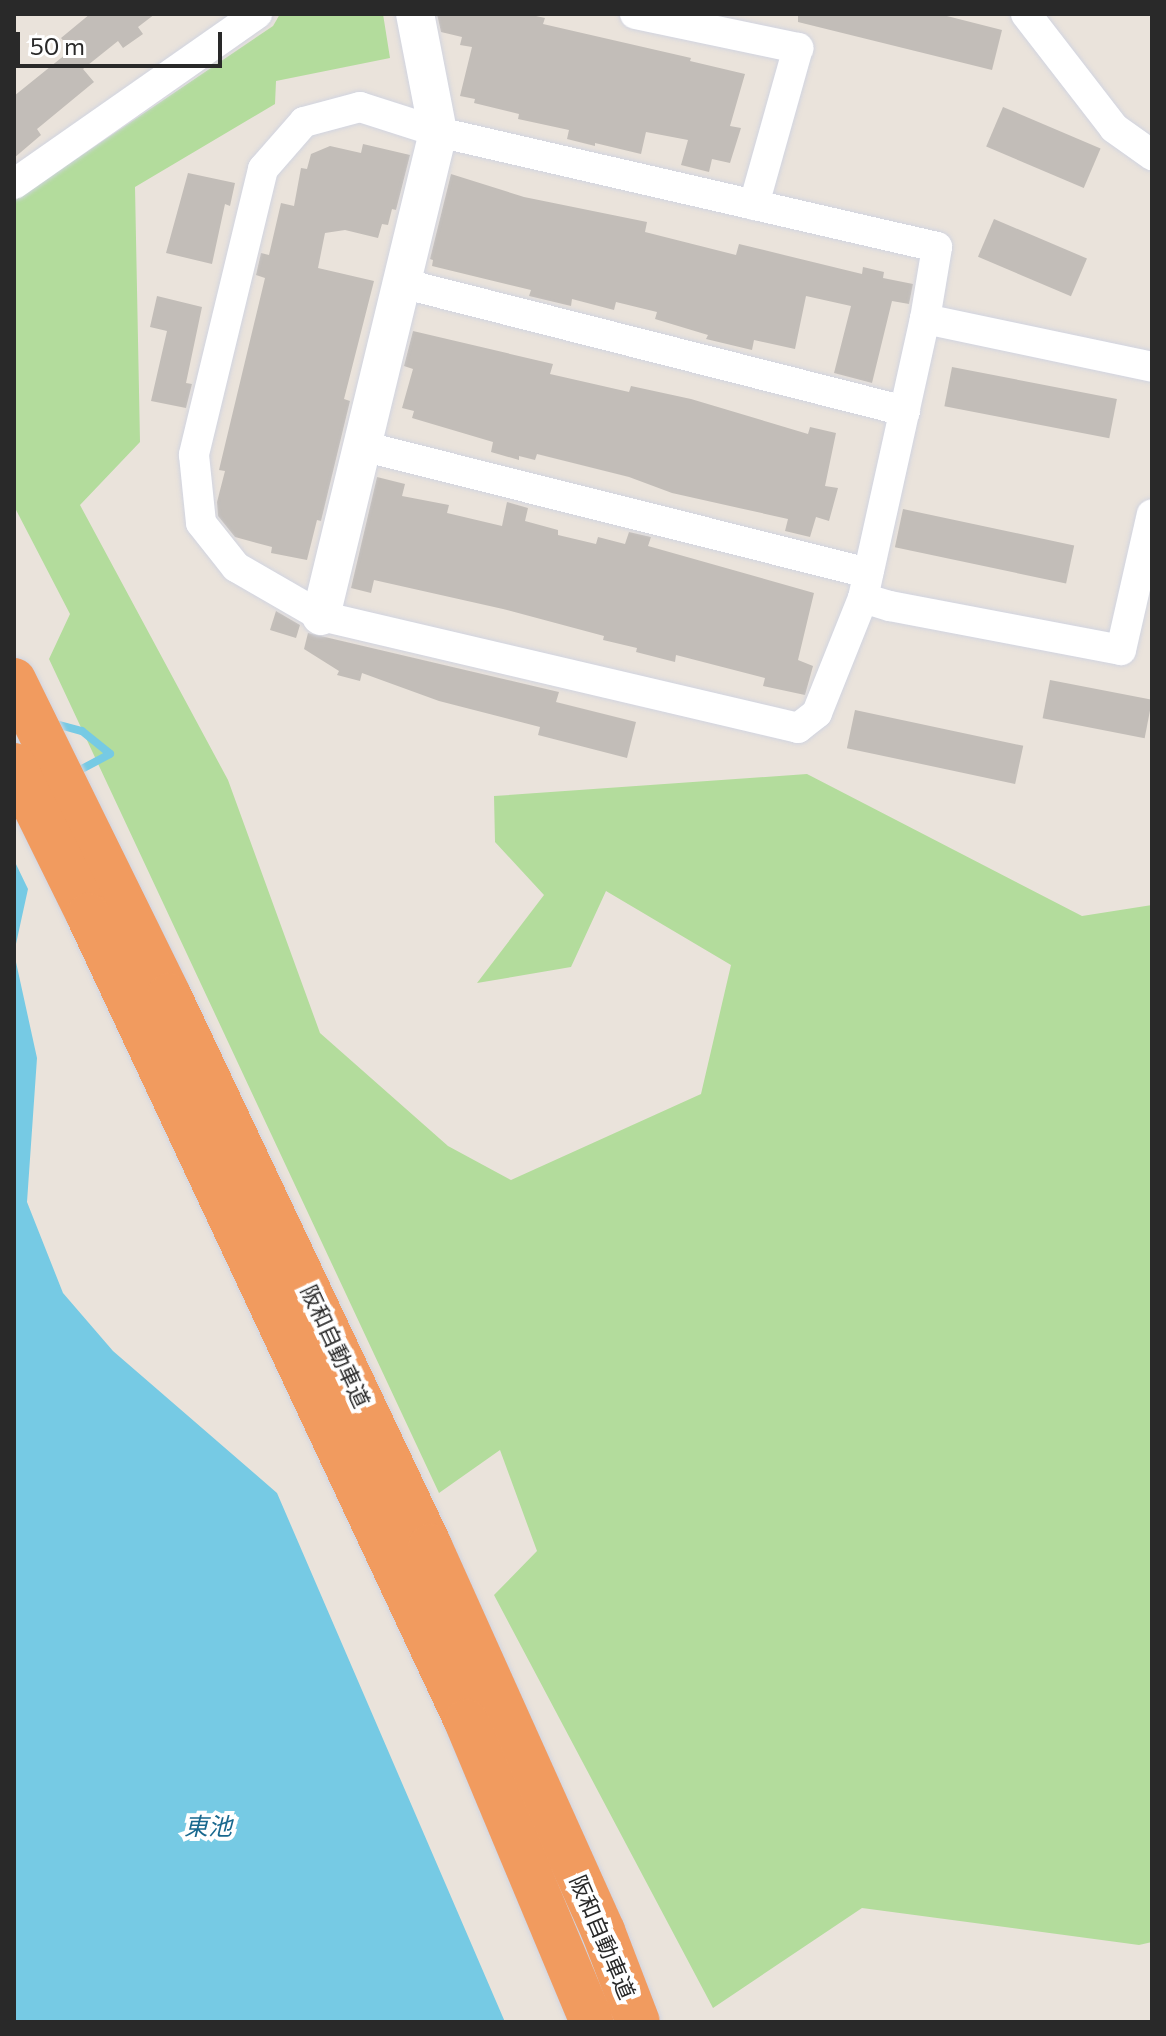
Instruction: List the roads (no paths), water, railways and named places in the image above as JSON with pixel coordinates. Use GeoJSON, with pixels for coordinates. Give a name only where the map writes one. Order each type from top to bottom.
{"type":"FeatureCollection","features":[{"type":"Feature","properties":{"kind":"highway","name":"阪和自動車道"},"geometry":{"type":"LineString","coordinates":[[16,685],[106,909],[466,1721],[592,2022]]}},
{"type":"Feature","properties":{"kind":"highway","name":"阪和自動車道"},"geometry":{"type":"LineString","coordinates":[[14,765],[106,909],[430,1546],[597,1916],[638,2022]]}},
{"type":"Feature","properties":{"kind":"street"},"geometry":{"type":"LineString","coordinates":[[14,184],[257,14]]}},
{"type":"Feature","properties":{"kind":"street"},"geometry":{"type":"LineString","coordinates":[[321,616],[438,132],[415,14]]}},
{"type":"Feature","properties":{"kind":"street"},"geometry":{"type":"LineString","coordinates":[[635,14],[798,48],[754,205]]}},
{"type":"Feature","properties":{"kind":"street"},"geometry":{"type":"LineString","coordinates":[[1026,14],[1114,128],[1152,155]]}},
{"type":"Feature","properties":{"kind":"street"},"geometry":{"type":"LineString","coordinates":[[360,107],[438,132],[754,205],[937,247],[925,319],[866,585],[817,713],[798,728],[321,616],[236,567],[201,523],[194,455],[263,169],[304,122],[360,107]]}},
{"type":"Feature","properties":{"kind":"street"},"geometry":{"type":"LineString","coordinates":[[401,283],[905,411]]}},
{"type":"Feature","properties":{"kind":"street"},"geometry":{"type":"LineString","coordinates":[[925,319],[1152,367]]}},
{"type":"Feature","properties":{"kind":"street"},"geometry":{"type":"LineString","coordinates":[[362,446],[866,585],[890,606],[1121,650],[1152,514]]}},
{"type":"Feature","properties":{"kind":"water"},"geometry":{"type":"Polygon","coordinates":[[[14,860],[28,889],[14,953],[14,860]]]}},
{"type":"Feature","properties":{"kind":"water","name":"東池"},"geometry":{"type":"Polygon","coordinates":[[[14,953],[37,1058],[27,1202],[63,1293],[113,1351],[277,1493],[505,2022],[14,2022],[14,953]]]}},
{"type":"Feature","properties":{"kind":"waterway"},"geometry":{"type":"LineString","coordinates":[[52,723],[82,731],[110,754],[75,773]]}}]}
